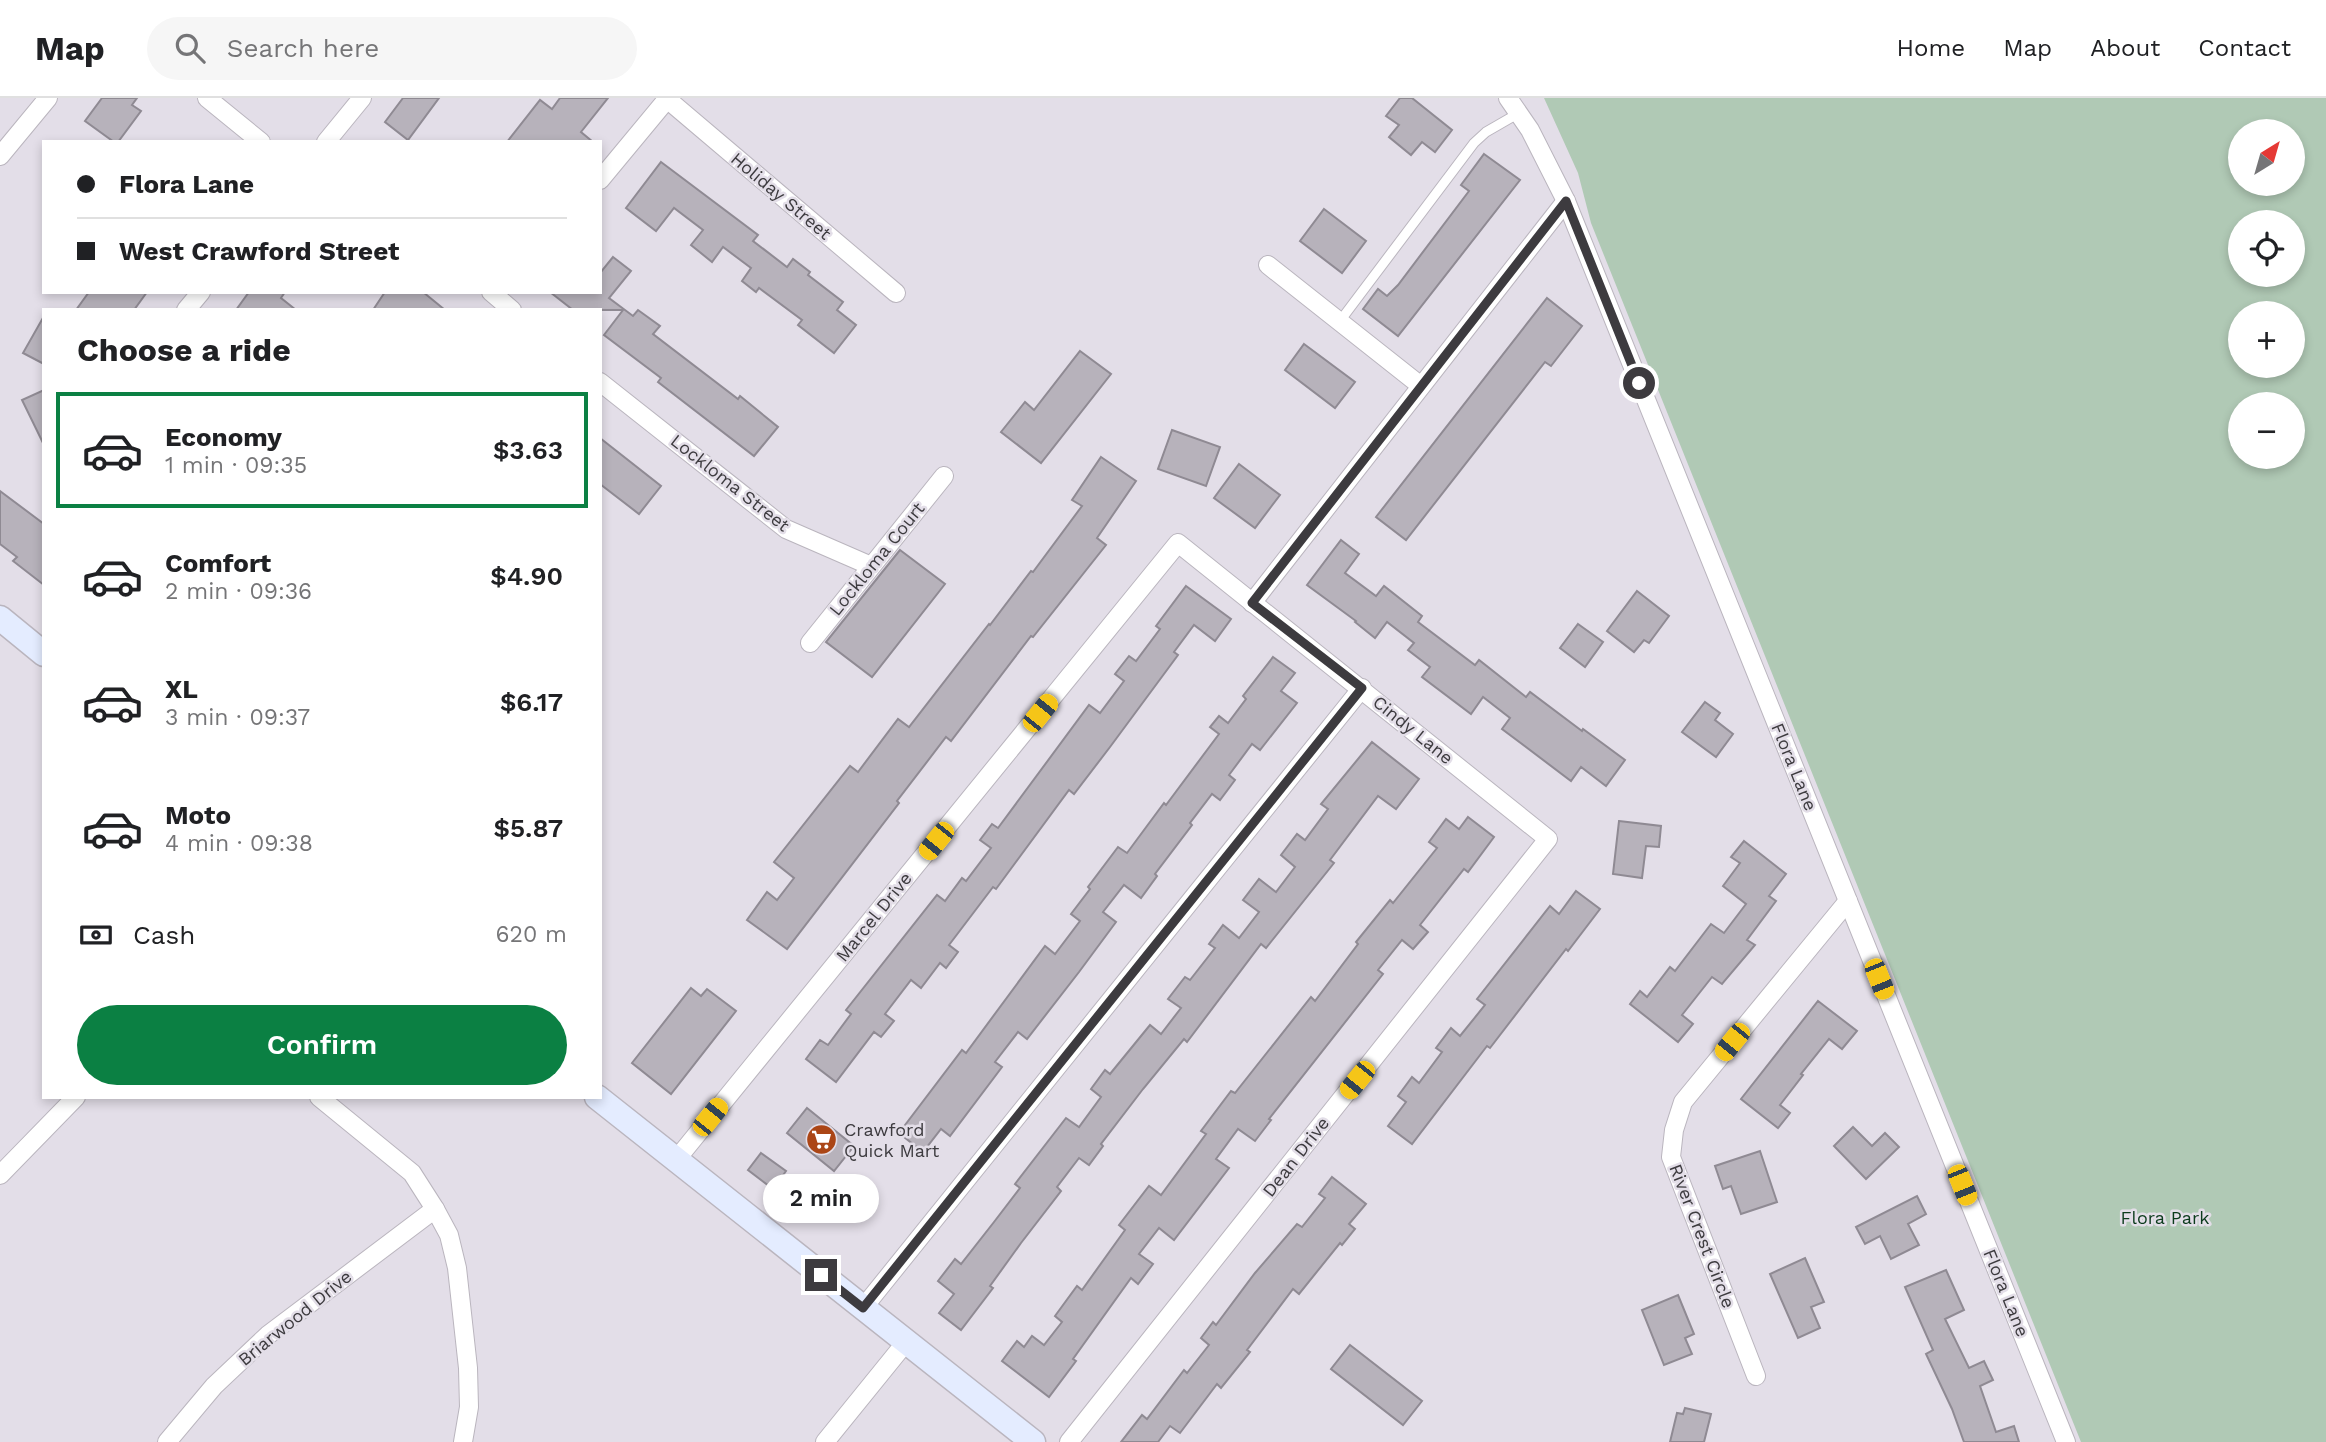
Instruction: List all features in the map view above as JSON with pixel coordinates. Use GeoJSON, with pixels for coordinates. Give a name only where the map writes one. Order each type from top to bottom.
{"type":"FeatureCollection","features":[{"type":"Feature","properties":{"kind":"street"},"geometry":{"type":"LineString","coordinates":[[0,156],[48,98]]}},
{"type":"Feature","properties":{"kind":"street"},"geometry":{"type":"LineString","coordinates":[[206,98],[258,140]]}},
{"type":"Feature","properties":{"kind":"street"},"geometry":{"type":"LineString","coordinates":[[328,140],[362,98]]}},
{"type":"Feature","properties":{"kind":"street"},"geometry":{"type":"LineString","coordinates":[[602,178],[668,98]]}},
{"type":"Feature","properties":{"kind":"street","name":"Holiday Street"},"geometry":{"type":"LineString","coordinates":[[668,98],[895,293]]}},
{"type":"Feature","properties":{"kind":"street","name":"Flora Lane"},"geometry":{"type":"LineString","coordinates":[[1514,105],[1530,130],[1566,201],[2066,1442]]}},
{"type":"Feature","properties":{"kind":"street"},"geometry":{"type":"LineString","coordinates":[[1252,603],[1566,201]]}},
{"type":"Feature","properties":{"kind":"street"},"geometry":{"type":"LineString","coordinates":[[1268,265],[1421,386]]}},
{"type":"Feature","properties":{"kind":"street"},"geometry":{"type":"LineString","coordinates":[[189,308],[199,294]]}},
{"type":"Feature","properties":{"kind":"street","name":"Lockloma Street"},"geometry":{"type":"LineString","coordinates":[[602,384],[786,529],[871,566]]}},
{"type":"Feature","properties":{"kind":"street","name":"Lockloma Court"},"geometry":{"type":"LineString","coordinates":[[810,643],[944,476]]}},
{"type":"Feature","properties":{"kind":"street","name":"Cindy Lane"},"geometry":{"type":"LineString","coordinates":[[1178,543],[1548,839]]}},
{"type":"Feature","properties":{"kind":"street","name":"Marcel Drive"},"geometry":{"type":"LineString","coordinates":[[676,1160],[1178,543]]}},
{"type":"Feature","properties":{"kind":"street"},"geometry":{"type":"LineString","coordinates":[[0,618],[42,652]]}},
{"type":"Feature","properties":{"kind":"street"},"geometry":{"type":"LineString","coordinates":[[863,1308],[1362,688]]}},
{"type":"Feature","properties":{"kind":"street","name":"Dean Drive"},"geometry":{"type":"LineString","coordinates":[[1069,1442],[1548,839]]}},
{"type":"Feature","properties":{"kind":"street","name":"River Crest Circle"},"geometry":{"type":"LineString","coordinates":[[1756,1376],[1671,1157],[1674,1130],[1683,1102],[1848,901]]}},
{"type":"Feature","properties":{"kind":"street"},"geometry":{"type":"LineString","coordinates":[[0,1175],[74,1099]]}},
{"type":"Feature","properties":{"kind":"street"},"geometry":{"type":"LineString","coordinates":[[321,1099],[412,1173],[449,1235],[457,1268],[468,1368],[469,1407],[463,1442]]}},
{"type":"Feature","properties":{"kind":"street"},"geometry":{"type":"LineString","coordinates":[[600,1099],[1033,1442]]}},
{"type":"Feature","properties":{"kind":"street","name":"Briarwood Drive"},"geometry":{"type":"LineString","coordinates":[[167,1442],[214,1386],[268,1335],[435,1209]]}},
{"type":"Feature","properties":{"kind":"street"},"geometry":{"type":"LineString","coordinates":[[825,1442],[906,1342]]}},
{"type":"Feature","properties":{"kind":"lane"},"geometry":{"type":"LineString","coordinates":[[1340,321],[1474,143],[1514,105]]}},
{"type":"Feature","properties":{"kind":"green space","name":"Flora Park"},"geometry":{"type":"Polygon","coordinates":[[[1544,98],[2326,98],[2326,1442],[2081,1442],[1591,223],[1578,173],[1544,98]]]}},
{"type":"Feature","properties":{"kind":"building"},"geometry":{"type":"Polygon","coordinates":[[[102,98],[137,98],[132,105],[141,111],[119,140],[111,140],[85,121],[102,98]]]}},
{"type":"Feature","properties":{"kind":"building"},"geometry":{"type":"Polygon","coordinates":[[[403,98],[439,98],[408,140],[385,122],[403,98]]]}},
{"type":"Feature","properties":{"kind":"building"},"geometry":{"type":"Polygon","coordinates":[[[560,98],[608,98],[581,132],[591,140],[509,140],[540,100],[552,109],[560,98]]]}},
{"type":"Feature","properties":{"kind":"building"},"geometry":{"type":"Polygon","coordinates":[[[1400,98],[1412,98],[1452,130],[1435,152],[1422,142],[1411,155],[1389,137],[1399,125],[1386,116],[1400,98]]]}},
{"type":"Feature","properties":{"kind":"building"},"geometry":{"type":"Polygon","coordinates":[[[1484,154],[1520,180],[1398,336],[1363,309],[1378,289],[1387,296],[1398,285],[1469,191],[1461,185],[1484,154]]]}},
{"type":"Feature","properties":{"kind":"building"},"geometry":{"type":"Polygon","coordinates":[[[661,162],[758,235],[753,241],[787,267],[793,259],[810,272],[808,275],[843,302],[837,310],[856,325],[834,353],[798,325],[802,320],[759,288],[756,292],[742,281],[751,268],[723,247],[712,262],[691,245],[703,230],[674,208],[656,231],[626,208],[661,162]]]}},
{"type":"Feature","properties":{"kind":"building"},"geometry":{"type":"Polygon","coordinates":[[[1324,209],[1366,241],[1342,273],[1300,241],[1324,209]]]}},
{"type":"Feature","properties":{"kind":"building"},"geometry":{"type":"Polygon","coordinates":[[[613,257],[631,271],[609,298],[633,316],[638,310],[660,326],[653,334],[738,399],[740,396],[778,427],[754,456],[658,382],[661,378],[604,335],[623,310],[570,308],[553,294],[602,294],[602,271],[613,257]]]}},
{"type":"Feature","properties":{"kind":"building"},"geometry":{"type":"Polygon","coordinates":[[[88,294],[146,294],[135,308],[77,308],[88,294]]]}},
{"type":"Feature","properties":{"kind":"building"},"geometry":{"type":"Polygon","coordinates":[[[248,294],[284,294],[281,298],[294,308],[237,308],[248,294]]]}},
{"type":"Feature","properties":{"kind":"building"},"geometry":{"type":"Polygon","coordinates":[[[384,294],[425,294],[443,308],[374,308],[384,294]]]}},
{"type":"Feature","properties":{"kind":"building"},"geometry":{"type":"Polygon","coordinates":[[[1547,298],[1582,326],[1551,366],[1545,362],[1406,540],[1376,517],[1547,298]]]}},
{"type":"Feature","properties":{"kind":"building"},"geometry":{"type":"Polygon","coordinates":[[[42,320],[42,363],[23,353],[42,320]]]}},
{"type":"Feature","properties":{"kind":"building"},"geometry":{"type":"Polygon","coordinates":[[[1304,344],[1355,382],[1335,408],[1285,370],[1304,344]]]}},
{"type":"Feature","properties":{"kind":"building"},"geometry":{"type":"Polygon","coordinates":[[[1080,351],[1111,374],[1041,463],[1001,432],[1025,402],[1034,410],[1080,351]]]}},
{"type":"Feature","properties":{"kind":"building"},"geometry":{"type":"Polygon","coordinates":[[[42,391],[42,441],[22,400],[42,391]]]}},
{"type":"Feature","properties":{"kind":"building"},"geometry":{"type":"Polygon","coordinates":[[[1172,430],[1220,447],[1206,486],[1158,469],[1172,430]]]}},
{"type":"Feature","properties":{"kind":"building"},"geometry":{"type":"Polygon","coordinates":[[[602,440],[661,486],[639,514],[602,486],[602,440]]]}},
{"type":"Feature","properties":{"kind":"building"},"geometry":{"type":"Polygon","coordinates":[[[1101,457],[1136,481],[1097,538],[1106,545],[1033,637],[1031,636],[951,741],[946,737],[787,949],[747,920],[767,892],[777,900],[794,878],[774,862],[850,766],[858,772],[898,719],[909,727],[1082,506],[1072,500],[1101,457]]]}},
{"type":"Feature","properties":{"kind":"building"},"geometry":{"type":"Polygon","coordinates":[[[1239,464],[1280,495],[1255,528],[1214,498],[1239,464]]]}},
{"type":"Feature","properties":{"kind":"building"},"geometry":{"type":"Polygon","coordinates":[[[0,491],[42,522],[42,583],[13,561],[17,557],[0,544],[0,491]]]}},
{"type":"Feature","properties":{"kind":"building"},"geometry":{"type":"Polygon","coordinates":[[[1341,540],[1359,554],[1345,573],[1376,596],[1384,586],[1422,616],[1418,622],[1475,665],[1479,660],[1526,697],[1530,692],[1625,760],[1606,786],[1581,767],[1571,781],[1502,729],[1510,718],[1483,697],[1471,714],[1422,677],[1430,667],[1408,650],[1414,643],[1387,622],[1375,638],[1307,585],[1341,540]]]}},
{"type":"Feature","properties":{"kind":"building"},"geometry":{"type":"Polygon","coordinates":[[[900,550],[945,584],[872,677],[826,642],[900,550]]]}},
{"type":"Feature","properties":{"kind":"building"},"geometry":{"type":"Polygon","coordinates":[[[1186,586],[1231,619],[1215,641],[1194,625],[1174,652],[1178,655],[1110,747],[1074,794],[1069,790],[996,889],[993,887],[949,945],[958,952],[946,968],[940,963],[921,988],[911,980],[885,1014],[894,1021],[881,1037],[874,1032],[836,1082],[806,1059],[820,1040],[828,1045],[851,1014],[846,1010],[937,895],[945,901],[962,878],[966,881],[991,848],[980,840],[992,824],[998,828],[1089,705],[1100,713],[1124,681],[1115,674],[1129,656],[1136,661],[1160,629],[1156,626],[1186,586]]]}},
{"type":"Feature","properties":{"kind":"building"},"geometry":{"type":"Polygon","coordinates":[[[1637,591],[1669,616],[1649,643],[1644,640],[1634,652],[1607,631],[1637,591]]]}},
{"type":"Feature","properties":{"kind":"building"},"geometry":{"type":"Polygon","coordinates":[[[1578,624],[1603,642],[1585,667],[1560,648],[1578,624]]]}},
{"type":"Feature","properties":{"kind":"building"},"geometry":{"type":"Polygon","coordinates":[[[1273,657],[1295,673],[1281,691],[1297,703],[1260,750],[1252,744],[1229,775],[1235,780],[1220,800],[1212,794],[1141,898],[1124,885],[1103,912],[1116,922],[1079,972],[1027,1039],[1018,1032],[995,1062],[1002,1067],[950,1136],[941,1129],[923,1152],[899,1133],[962,1050],[966,1053],[1045,946],[1055,954],[1080,921],[1071,914],[1090,889],[1088,887],[1118,847],[1127,853],[1164,803],[1166,805],[1219,734],[1210,727],[1219,716],[1228,723],[1246,699],[1243,696],[1273,657]]]}},
{"type":"Feature","properties":{"kind":"building"},"geometry":{"type":"Polygon","coordinates":[[[1705,702],[1720,713],[1715,720],[1733,734],[1716,757],[1682,732],[1705,702]]]}},
{"type":"Feature","properties":{"kind":"building"},"geometry":{"type":"Polygon","coordinates":[[[1372,742],[1419,779],[1396,809],[1378,796],[1330,860],[1334,863],[1266,948],[1261,944],[1187,1042],[1184,1039],[1143,1089],[1101,1144],[1103,1146],[1089,1165],[1079,1158],[1057,1187],[1061,1191],[990,1286],[993,1288],[961,1330],[939,1313],[954,1294],[938,1281],[955,1259],[961,1264],[994,1222],[1020,1188],[1015,1184],[1066,1118],[1079,1127],[1101,1097],[1091,1089],[1105,1070],[1110,1074],[1150,1025],[1161,1034],[1181,1008],[1168,999],[1185,977],[1190,980],[1215,948],[1209,944],[1223,925],[1239,938],[1259,912],[1243,900],[1259,879],[1276,892],[1295,867],[1281,855],[1297,834],[1305,840],[1328,809],[1321,804],[1372,742]]]}},
{"type":"Feature","properties":{"kind":"building"},"geometry":{"type":"Polygon","coordinates":[[[1468,817],[1494,837],[1468,872],[1464,869],[1420,925],[1428,932],[1413,949],[1402,940],[1378,970],[1383,974],[1269,1119],[1271,1120],[1255,1141],[1238,1129],[1216,1159],[1229,1168],[1174,1240],[1159,1228],[1139,1254],[1153,1264],[1138,1284],[1131,1278],[1049,1397],[1002,1361],[1017,1341],[1024,1347],[1032,1336],[1044,1345],[1062,1322],[1055,1316],[1077,1286],[1082,1290],[1125,1230],[1119,1225],[1149,1186],[1161,1195],[1206,1134],[1201,1131],[1231,1091],[1235,1093],[1311,997],[1315,1001],[1358,944],[1356,942],[1390,900],[1393,903],[1437,848],[1429,842],[1446,819],[1459,829],[1468,817]]]}},
{"type":"Feature","properties":{"kind":"building"},"geometry":{"type":"Polygon","coordinates":[[[1619,821],[1661,826],[1659,847],[1646,846],[1642,878],[1613,874],[1619,821]]]}},
{"type":"Feature","properties":{"kind":"building"},"geometry":{"type":"Polygon","coordinates":[[[1744,841],[1786,874],[1769,896],[1776,901],[1747,940],[1755,945],[1722,984],[1712,977],[1682,1015],[1693,1024],[1678,1042],[1630,1004],[1640,991],[1647,997],[1670,967],[1675,971],[1711,924],[1724,933],[1746,904],[1723,886],[1740,863],[1731,857],[1744,841]]]}},
{"type":"Feature","properties":{"kind":"building"},"geometry":{"type":"Polygon","coordinates":[[[1576,891],[1600,909],[1490,1048],[1487,1046],[1412,1144],[1388,1126],[1406,1102],[1398,1096],[1412,1077],[1419,1083],[1442,1052],[1436,1048],[1451,1028],[1460,1036],[1485,1005],[1477,999],[1550,906],[1559,914],[1576,891]]]}},
{"type":"Feature","properties":{"kind":"building"},"geometry":{"type":"Polygon","coordinates":[[[691,988],[701,996],[707,989],[736,1011],[671,1094],[632,1063],[691,988]]]}},
{"type":"Feature","properties":{"kind":"building"},"geometry":{"type":"Polygon","coordinates":[[[1818,1001],[1857,1031],[1842,1049],[1829,1039],[1780,1105],[1790,1113],[1778,1128],[1741,1099],[1818,1001]]]}},
{"type":"Feature","properties":{"kind":"building","name":"Crawford Quick Mart"},"geometry":{"type":"Polygon","coordinates":[[[807,1108],[854,1146],[834,1171],[787,1133],[807,1108]]]}},
{"type":"Feature","properties":{"kind":"building"},"geometry":{"type":"Polygon","coordinates":[[[1853,1127],[1872,1146],[1885,1133],[1899,1147],[1866,1179],[1834,1146],[1853,1127]]]}},
{"type":"Feature","properties":{"kind":"building"},"geometry":{"type":"Polygon","coordinates":[[[1760,1151],[1777,1202],[1741,1214],[1731,1186],[1723,1189],[1715,1166],[1760,1151]]]}},
{"type":"Feature","properties":{"kind":"building"},"geometry":{"type":"Polygon","coordinates":[[[761,1153],[786,1171],[773,1189],[748,1170],[761,1153]]]}},
{"type":"Feature","properties":{"kind":"building"},"geometry":{"type":"Polygon","coordinates":[[[1332,1177],[1366,1204],[1349,1224],[1355,1229],[1342,1245],[1340,1243],[1299,1294],[1293,1289],[1247,1350],[1250,1352],[1221,1388],[1217,1384],[1180,1433],[1170,1426],[1158,1442],[1121,1442],[1142,1415],[1147,1419],[1184,1370],[1187,1373],[1209,1345],[1201,1338],[1213,1322],[1216,1325],[1255,1273],[1297,1224],[1302,1227],[1325,1198],[1319,1194],[1332,1177]]]}},
{"type":"Feature","properties":{"kind":"building"},"geometry":{"type":"Polygon","coordinates":[[[1917,1196],[1926,1214],[1908,1224],[1919,1245],[1891,1259],[1880,1236],[1865,1244],[1856,1227],[1917,1196]]]}},
{"type":"Feature","properties":{"kind":"building"},"geometry":{"type":"Polygon","coordinates":[[[1805,1258],[1824,1302],[1811,1307],[1820,1328],[1798,1338],[1770,1274],[1805,1258]]]}},
{"type":"Feature","properties":{"kind":"building"},"geometry":{"type":"Polygon","coordinates":[[[1946,1270],[1964,1310],[1945,1319],[1969,1368],[1984,1361],[1993,1380],[1980,1386],[1996,1432],[2014,1426],[2019,1442],[1964,1442],[1926,1354],[1933,1350],[1905,1287],[1946,1270]]]}},
{"type":"Feature","properties":{"kind":"building"},"geometry":{"type":"Polygon","coordinates":[[[1678,1295],[1694,1334],[1685,1338],[1692,1354],[1664,1365],[1642,1310],[1678,1295]]]}},
{"type":"Feature","properties":{"kind":"building"},"geometry":{"type":"Polygon","coordinates":[[[1350,1345],[1422,1401],[1403,1425],[1331,1369],[1350,1345]]]}},
{"type":"Feature","properties":{"kind":"building"},"geometry":{"type":"Polygon","coordinates":[[[1685,1408],[1711,1414],[1704,1442],[1670,1442],[1677,1413],[1683,1414],[1685,1408]]]}},
{"type":"Feature","properties":{"kind":"place","name":"Crawford Quick Mart"},"geometry":{"type":"Point","coordinates":[821,1140]}},
{"type":"Feature","properties":{"kind":"route"},"geometry":{"type":"LineString","coordinates":[[821,1275],[863,1308],[1362,688],[1252,603],[1566,201],[1639,383]]}}]}
